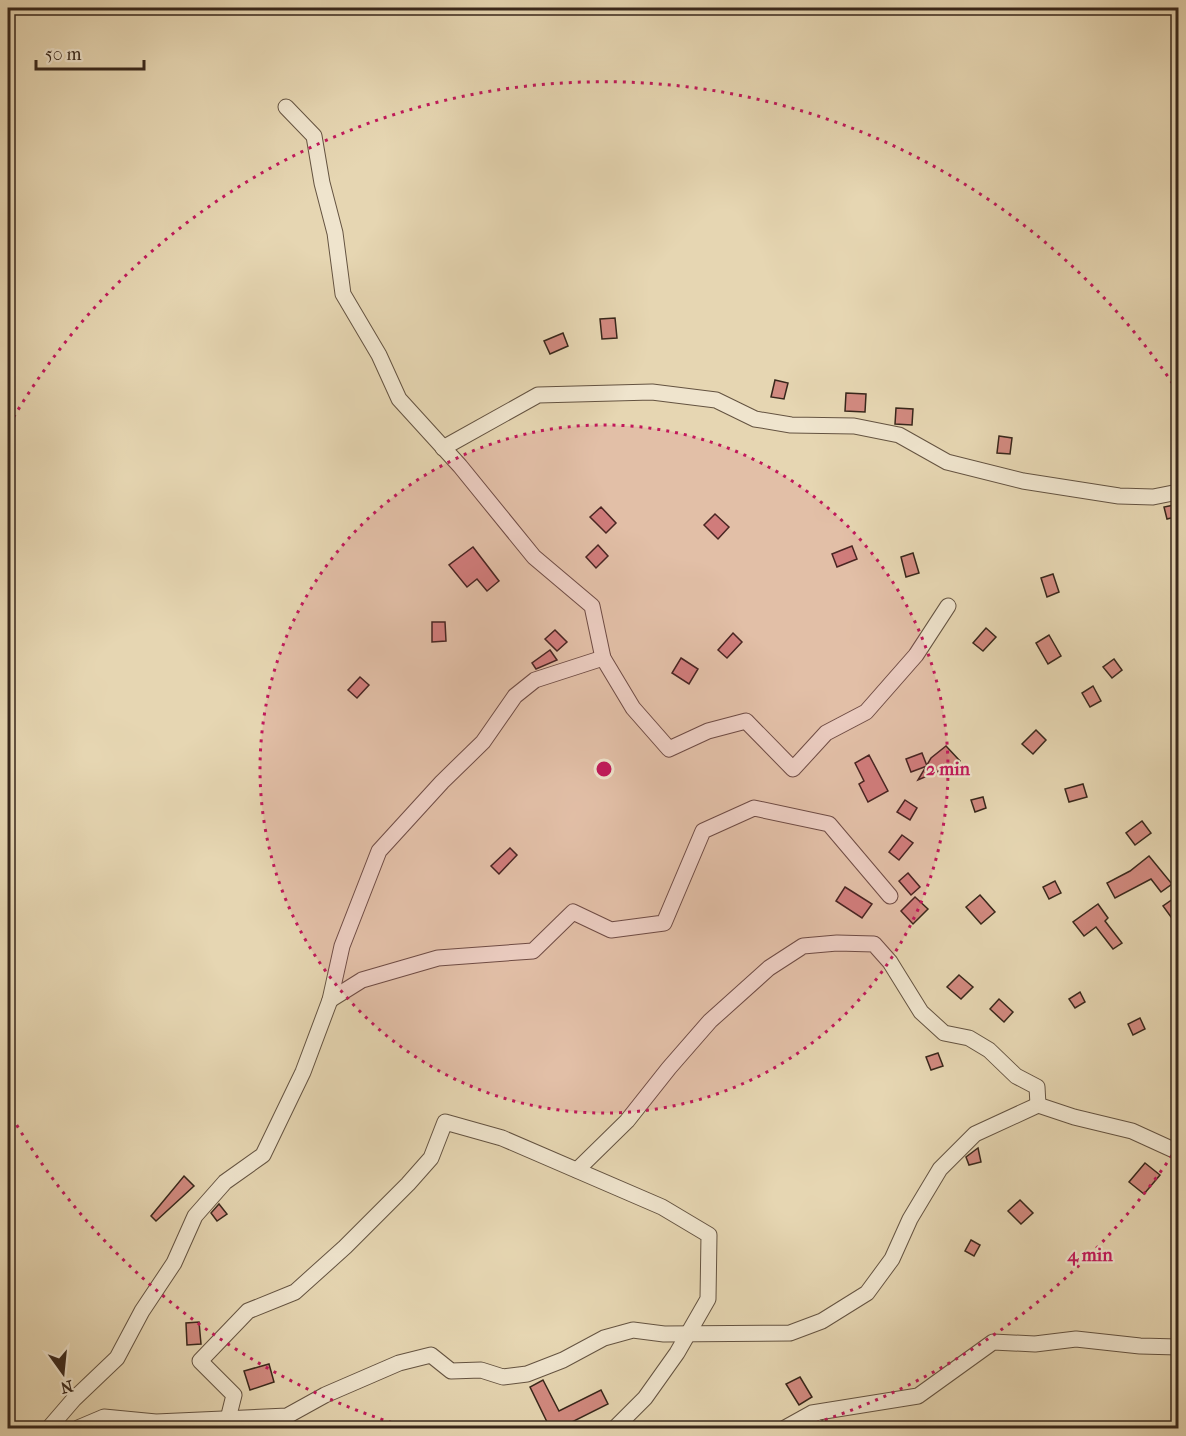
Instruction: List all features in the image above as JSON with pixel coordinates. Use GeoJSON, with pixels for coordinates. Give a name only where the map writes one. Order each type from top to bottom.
{"type":"FeatureCollection","features":[{"type":"Feature","properties":{"kind":"street"},"geometry":{"type":"LineString","coordinates":[[286,107],[314,136],[322,183],[335,233],[343,294],[380,355],[399,399],[443,448],[534,558],[592,606],[603,658],[633,708],[669,749],[708,731],[746,721],[793,769],[826,733],[866,712],[916,655],[948,606]]}},
{"type":"Feature","properties":{"kind":"street"},"geometry":{"type":"LineString","coordinates":[[443,448],[538,395],[652,392],[716,400],[755,418],[791,425],[854,426],[899,435],[947,462],[1023,481],[1119,496],[1153,497],[1179,492]]}},
{"type":"Feature","properties":{"kind":"street"},"geometry":{"type":"LineString","coordinates":[[48,1428],[74,1399],[117,1358],[142,1311],[174,1263],[195,1216],[225,1182],[262,1155],[303,1072],[330,1000],[342,946],[379,851],[442,782],[483,742],[515,696],[535,680],[603,658]]}},
{"type":"Feature","properties":{"kind":"street"},"geometry":{"type":"LineString","coordinates":[[330,1000],[362,980],[438,958],[533,951],[573,912],[611,930],[664,923],[703,831],[754,808],[829,824],[890,896]]}},
{"type":"Feature","properties":{"kind":"street"},"geometry":{"type":"LineString","coordinates":[[577,1170],[627,1121],[710,1021],[769,968],[803,946],[837,943],[874,944],[890,962],[921,1012],[944,1033],[969,1038],[989,1050],[1016,1076],[1037,1087],[1038,1105]]}},
{"type":"Feature","properties":{"kind":"street"},"geometry":{"type":"LineString","coordinates":[[78,1428],[104,1417],[156,1422],[287,1416],[325,1395],[399,1363],[431,1355],[451,1371],[481,1370],[503,1377],[527,1374],[563,1360],[604,1338],[633,1330],[664,1334],[790,1333],[822,1321],[867,1293],[892,1259],[910,1218],[940,1169],[975,1134],[1038,1105],[1074,1117],[1132,1131],[1179,1152]]}},
{"type":"Feature","properties":{"kind":"street"},"geometry":{"type":"LineString","coordinates":[[228,1419],[234,1395],[200,1361],[248,1311],[295,1292],[345,1247],[431,1158],[445,1122],[502,1138],[577,1170],[662,1207],[709,1235],[708,1299],[677,1353],[645,1398],[615,1428]]}},
{"type":"Feature","properties":{"kind":"street"},"geometry":{"type":"LineString","coordinates":[[785,1428],[812,1413],[918,1396],[993,1342],[1035,1344],[1076,1339],[1140,1346],[1179,1347]]}},
{"type":"Feature","properties":{"kind":"street"},"geometry":{"type":"LineString","coordinates":[[804,1418],[819,1428]]}},
{"type":"Feature","properties":{"kind":"building"},"geometry":{"type":"Polygon","coordinates":[[[615,318],[617,338],[602,339],[600,319],[615,318]]]}},
{"type":"Feature","properties":{"kind":"building"},"geometry":{"type":"Polygon","coordinates":[[[563,333],[568,346],[550,354],[544,341],[563,333]]]}},
{"type":"Feature","properties":{"kind":"building"},"geometry":{"type":"Polygon","coordinates":[[[775,380],[788,383],[784,399],[771,397],[775,380]]]}},
{"type":"Feature","properties":{"kind":"building"},"geometry":{"type":"Polygon","coordinates":[[[846,393],[866,394],[865,412],[845,411],[846,393]]]}},
{"type":"Feature","properties":{"kind":"building"},"geometry":{"type":"Polygon","coordinates":[[[896,408],[913,409],[912,425],[895,424],[896,408]]]}},
{"type":"Feature","properties":{"kind":"building"},"geometry":{"type":"Polygon","coordinates":[[[999,436],[1012,438],[1010,454],[997,453],[999,436]]]}},
{"type":"Feature","properties":{"kind":"building"},"geometry":{"type":"Polygon","coordinates":[[[1179,504],[1179,516],[1167,519],[1164,507],[1179,504]]]}},
{"type":"Feature","properties":{"kind":"building"},"geometry":{"type":"Polygon","coordinates":[[[601,507],[616,523],[606,533],[590,517],[601,507]]]}},
{"type":"Feature","properties":{"kind":"building"},"geometry":{"type":"Polygon","coordinates":[[[715,514],[729,527],[718,539],[704,525],[715,514]]]}},
{"type":"Feature","properties":{"kind":"building"},"geometry":{"type":"Polygon","coordinates":[[[598,545],[608,556],[596,568],[586,557],[598,545]]]}},
{"type":"Feature","properties":{"kind":"building"},"geometry":{"type":"Polygon","coordinates":[[[852,546],[857,559],[837,567],[832,554],[852,546]]]}},
{"type":"Feature","properties":{"kind":"building"},"geometry":{"type":"Polygon","coordinates":[[[473,547],[499,581],[487,591],[477,579],[467,587],[449,565],[473,547]]]}},
{"type":"Feature","properties":{"kind":"building"},"geometry":{"type":"Polygon","coordinates":[[[913,553],[919,573],[906,577],[901,557],[913,553]]]}},
{"type":"Feature","properties":{"kind":"building"},"geometry":{"type":"Polygon","coordinates":[[[1053,574],[1059,592],[1047,597],[1041,578],[1053,574]]]}},
{"type":"Feature","properties":{"kind":"building"},"geometry":{"type":"Polygon","coordinates":[[[432,622],[445,622],[446,641],[432,642],[432,622]]]}},
{"type":"Feature","properties":{"kind":"building"},"geometry":{"type":"Polygon","coordinates":[[[986,628],[996,637],[983,651],[973,643],[986,628]]]}},
{"type":"Feature","properties":{"kind":"building"},"geometry":{"type":"Polygon","coordinates":[[[555,630],[567,642],[557,651],[545,639],[555,630]]]}},
{"type":"Feature","properties":{"kind":"building"},"geometry":{"type":"Polygon","coordinates":[[[733,633],[742,642],[727,658],[718,650],[733,633]]]}},
{"type":"Feature","properties":{"kind":"building"},"geometry":{"type":"Polygon","coordinates":[[[1049,635],[1061,656],[1048,664],[1036,643],[1049,635]]]}},
{"type":"Feature","properties":{"kind":"building"},"geometry":{"type":"Polygon","coordinates":[[[550,650],[557,660],[536,669],[532,663],[550,650]]]}},
{"type":"Feature","properties":{"kind":"building"},"geometry":{"type":"Polygon","coordinates":[[[681,658],[698,669],[689,684],[672,673],[681,658]]]}},
{"type":"Feature","properties":{"kind":"building"},"geometry":{"type":"Polygon","coordinates":[[[1114,659],[1122,670],[1112,678],[1103,667],[1114,659]]]}},
{"type":"Feature","properties":{"kind":"building"},"geometry":{"type":"Polygon","coordinates":[[[360,677],[369,685],[357,698],[348,690],[360,677]]]}},
{"type":"Feature","properties":{"kind":"building"},"geometry":{"type":"Polygon","coordinates":[[[1093,686],[1101,701],[1090,707],[1082,693],[1093,686]]]}},
{"type":"Feature","properties":{"kind":"building"},"geometry":{"type":"Polygon","coordinates":[[[1036,730],[1046,740],[1033,754],[1022,744],[1036,730]]]}},
{"type":"Feature","properties":{"kind":"building"},"geometry":{"type":"Polygon","coordinates":[[[946,746],[960,761],[948,771],[946,768],[918,780],[931,758],[946,746]]]}},
{"type":"Feature","properties":{"kind":"building"},"geometry":{"type":"Polygon","coordinates":[[[922,753],[927,766],[911,772],[906,759],[922,753]]]}},
{"type":"Feature","properties":{"kind":"building"},"geometry":{"type":"Polygon","coordinates":[[[869,755],[888,791],[868,802],[859,784],[864,781],[855,763],[869,755]]]}},
{"type":"Feature","properties":{"kind":"building"},"geometry":{"type":"Polygon","coordinates":[[[1083,784],[1087,797],[1069,802],[1065,789],[1083,784]]]}},
{"type":"Feature","properties":{"kind":"building"},"geometry":{"type":"Polygon","coordinates":[[[983,797],[986,808],[975,812],[971,800],[983,797]]]}},
{"type":"Feature","properties":{"kind":"building"},"geometry":{"type":"Polygon","coordinates":[[[905,800],[917,808],[910,820],[897,812],[905,800]]]}},
{"type":"Feature","properties":{"kind":"building"},"geometry":{"type":"Polygon","coordinates":[[[1142,821],[1151,833],[1135,845],[1126,833],[1142,821]]]}},
{"type":"Feature","properties":{"kind":"building"},"geometry":{"type":"Polygon","coordinates":[[[902,835],[913,843],[899,860],[889,852],[902,835]]]}},
{"type":"Feature","properties":{"kind":"building"},"geometry":{"type":"Polygon","coordinates":[[[510,848],[517,855],[499,874],[491,866],[510,848]]]}},
{"type":"Feature","properties":{"kind":"building"},"geometry":{"type":"Polygon","coordinates":[[[1149,856],[1172,884],[1161,892],[1151,879],[1115,898],[1107,883],[1130,871],[1149,856]]]}},
{"type":"Feature","properties":{"kind":"building"},"geometry":{"type":"Polygon","coordinates":[[[908,873],[920,887],[911,895],[899,881],[908,873]]]}},
{"type":"Feature","properties":{"kind":"building"},"geometry":{"type":"Polygon","coordinates":[[[1055,881],[1061,893],[1049,899],[1043,887],[1055,881]]]}},
{"type":"Feature","properties":{"kind":"building"},"geometry":{"type":"Polygon","coordinates":[[[845,887],[872,904],[862,918],[836,901],[845,887]]]}},
{"type":"Feature","properties":{"kind":"building"},"geometry":{"type":"Polygon","coordinates":[[[980,895],[995,912],[981,924],[966,907],[980,895]]]}},
{"type":"Feature","properties":{"kind":"building"},"geometry":{"type":"Polygon","coordinates":[[[915,897],[928,909],[913,924],[901,911],[915,897]]]}},
{"type":"Feature","properties":{"kind":"building"},"geometry":{"type":"Polygon","coordinates":[[[1173,899],[1179,906],[1179,911],[1171,917],[1163,906],[1173,899]]]}},
{"type":"Feature","properties":{"kind":"building"},"geometry":{"type":"Polygon","coordinates":[[[1098,904],[1108,918],[1105,921],[1122,943],[1113,949],[1096,927],[1084,936],[1073,922],[1098,904]]]}},
{"type":"Feature","properties":{"kind":"building"},"geometry":{"type":"Polygon","coordinates":[[[959,975],[973,987],[961,999],[947,987],[959,975]]]}},
{"type":"Feature","properties":{"kind":"building"},"geometry":{"type":"Polygon","coordinates":[[[1080,992],[1085,1002],[1075,1008],[1069,999],[1080,992]]]}},
{"type":"Feature","properties":{"kind":"building"},"geometry":{"type":"Polygon","coordinates":[[[999,999],[1013,1012],[1004,1022],[990,1009],[999,999]]]}},
{"type":"Feature","properties":{"kind":"building"},"geometry":{"type":"Polygon","coordinates":[[[1140,1018],[1145,1029],[1133,1035],[1128,1024],[1140,1018]]]}},
{"type":"Feature","properties":{"kind":"building"},"geometry":{"type":"Polygon","coordinates":[[[938,1053],[943,1066],[931,1070],[926,1057],[938,1053]]]}},
{"type":"Feature","properties":{"kind":"building"},"geometry":{"type":"Polygon","coordinates":[[[978,1148],[981,1162],[969,1165],[966,1157],[978,1148]]]}},
{"type":"Feature","properties":{"kind":"building"},"geometry":{"type":"Polygon","coordinates":[[[1145,1163],[1160,1175],[1144,1194],[1129,1182],[1145,1163]]]}},
{"type":"Feature","properties":{"kind":"building"},"geometry":{"type":"Polygon","coordinates":[[[184,1176],[194,1186],[156,1221],[151,1216],[184,1176]]]}},
{"type":"Feature","properties":{"kind":"building"},"geometry":{"type":"Polygon","coordinates":[[[1020,1200],[1033,1213],[1021,1224],[1008,1211],[1020,1200]]]}},
{"type":"Feature","properties":{"kind":"building"},"geometry":{"type":"Polygon","coordinates":[[[219,1204],[227,1214],[217,1221],[211,1213],[219,1204]]]}},
{"type":"Feature","properties":{"kind":"building"},"geometry":{"type":"Polygon","coordinates":[[[971,1240],[980,1245],[974,1256],[965,1251],[971,1240]]]}},
{"type":"Feature","properties":{"kind":"building"},"geometry":{"type":"Polygon","coordinates":[[[199,1322],[201,1344],[187,1345],[186,1323],[199,1322]]]}},
{"type":"Feature","properties":{"kind":"building"},"geometry":{"type":"Polygon","coordinates":[[[269,1364],[274,1382],[250,1390],[244,1371],[269,1364]]]}},
{"type":"Feature","properties":{"kind":"building"},"geometry":{"type":"Polygon","coordinates":[[[800,1377],[812,1397],[799,1405],[786,1384],[800,1377]]]}},
{"type":"Feature","properties":{"kind":"building"},"geometry":{"type":"Polygon","coordinates":[[[543,1380],[559,1411],[601,1390],[608,1404],[560,1428],[550,1428],[530,1387],[543,1380]]]}}]}
